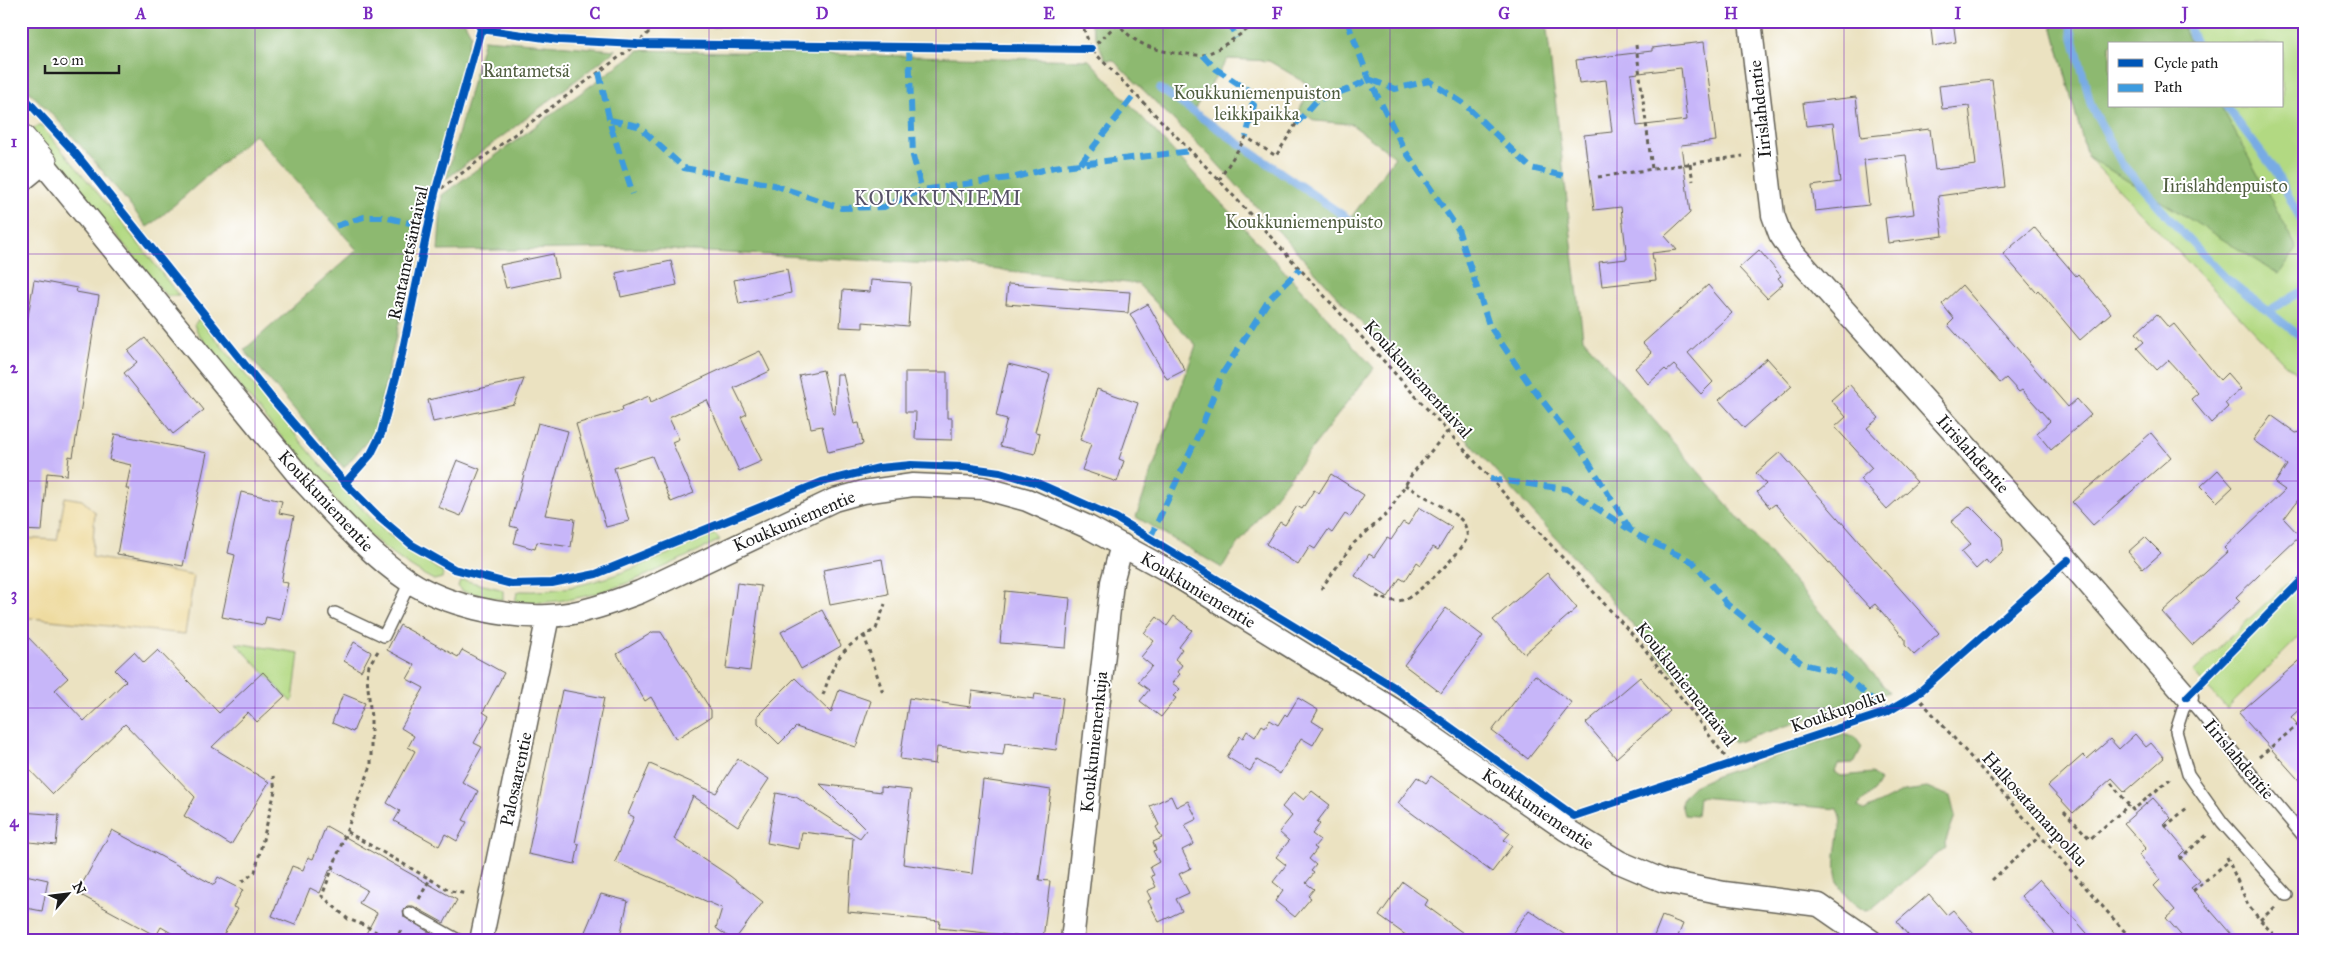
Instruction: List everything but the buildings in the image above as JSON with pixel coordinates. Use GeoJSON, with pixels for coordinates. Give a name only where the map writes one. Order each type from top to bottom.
{"type":"FeatureCollection","features":[{"type":"Feature","properties":{"kind":"street","name":"Iirislahdentie"},"geometry":{"type":"LineString","coordinates":[[1750,21],[1764,153],[1773,215],[1780,234],[1792,252],[2068,560],[2187,697]]}},
{"type":"Feature","properties":{"kind":"street"},"geometry":{"type":"LineString","coordinates":[[21,138],[43,163],[21,181]]}},
{"type":"Feature","properties":{"kind":"street","name":"Koukkuniementie"},"geometry":{"type":"LineString","coordinates":[[43,163],[304,482],[335,516],[376,555],[410,582],[443,598],[476,608],[507,613],[548,616],[607,605],[640,592],[825,504],[863,492],[913,484],[983,488],[1027,500],[1088,527],[1169,571],[1394,710],[1565,829],[1619,862],[1664,881],[1724,893],[1819,905],[1871,941]]}},
{"type":"Feature","properties":{"kind":"street","name":"Koukkuniemenkuja"},"geometry":{"type":"LineString","coordinates":[[1072,941],[1112,582],[1122,546]]}},
{"type":"Feature","properties":{"kind":"street","name":"Palosaarentie"},"geometry":{"type":"LineString","coordinates":[[481,941],[548,616]]}},
{"type":"Feature","properties":{"kind":"lane"},"geometry":{"type":"LineString","coordinates":[[336,614],[384,636],[410,582]]}},
{"type":"Feature","properties":{"kind":"lane"},"geometry":{"type":"LineString","coordinates":[[2187,697],[2176,731],[2188,774],[2224,824],[2287,895]]}},
{"type":"Feature","properties":{"kind":"lane","name":"Iirislahdentie"},"geometry":{"type":"LineString","coordinates":[[2187,697],[2305,838]]}},
{"type":"Feature","properties":{"kind":"lane"},"geometry":{"type":"LineString","coordinates":[[410,914],[460,941]]}},
{"type":"Feature","properties":{"kind":"path"},"geometry":{"type":"LineString","coordinates":[[434,196],[637,44],[660,21]]}},
{"type":"Feature","properties":{"kind":"path"},"geometry":{"type":"LineString","coordinates":[[1081,49],[1091,49],[1118,22],[1133,39],[1153,48],[1170,54],[1203,55],[1236,38],[1260,21]]}},
{"type":"Feature","properties":{"kind":"path"},"geometry":{"type":"LineString","coordinates":[[627,44],[646,44]]}},
{"type":"Feature","properties":{"kind":"path"},"geometry":{"type":"LineString","coordinates":[[1636,45],[1652,169]]}},
{"type":"Feature","properties":{"kind":"path"},"geometry":{"type":"LineString","coordinates":[[1219,180],[1246,137],[1276,156],[1296,124]]}},
{"type":"Feature","properties":{"kind":"path"},"geometry":{"type":"LineString","coordinates":[[1598,177],[1764,153]]}},
{"type":"Feature","properties":{"kind":"path"},"geometry":{"type":"LineString","coordinates":[[1690,164],[1693,181]]}},
{"type":"Feature","properties":{"kind":"path"},"geometry":{"type":"LineString","coordinates":[[1320,589],[1354,543],[1388,513],[1405,485],[1447,432]]}},
{"type":"Feature","properties":{"kind":"path"},"geometry":{"type":"LineString","coordinates":[[1376,596],[1393,602],[1406,598],[1459,550],[1467,537],[1466,529],[1460,518],[1405,485]]}},
{"type":"Feature","properties":{"kind":"path"},"geometry":{"type":"LineString","coordinates":[[824,695],[834,662],[854,641],[876,629],[885,604]]}},
{"type":"Feature","properties":{"kind":"path"},"geometry":{"type":"LineString","coordinates":[[864,635],[884,693]]}},
{"type":"Feature","properties":{"kind":"path"},"geometry":{"type":"LineString","coordinates":[[384,636],[377,654],[369,665],[367,677],[371,718],[371,766],[322,896],[348,919],[366,926],[391,941]]}},
{"type":"Feature","properties":{"kind":"path"},"geometry":{"type":"LineString","coordinates":[[1912,698],[1923,689]]}},
{"type":"Feature","properties":{"kind":"path"},"geometry":{"type":"LineString","coordinates":[[2247,768],[2305,719]]}},
{"type":"Feature","properties":{"kind":"path"},"geometry":{"type":"LineString","coordinates":[[1721,766],[1739,760]]}},
{"type":"Feature","properties":{"kind":"path"},"geometry":{"type":"LineString","coordinates":[[2112,783],[2133,810],[2186,766]]}},
{"type":"Feature","properties":{"kind":"path"},"geometry":{"type":"LineString","coordinates":[[242,882],[255,872],[275,791],[273,776]]}},
{"type":"Feature","properties":{"kind":"path"},"geometry":{"type":"LineString","coordinates":[[2165,827],[2203,794]]}},
{"type":"Feature","properties":{"kind":"path"},"geometry":{"type":"LineString","coordinates":[[2064,811],[2090,839],[2129,805]]}},
{"type":"Feature","properties":{"kind":"path"},"geometry":{"type":"LineString","coordinates":[[2179,859],[2224,824]]}},
{"type":"Feature","properties":{"kind":"path"},"geometry":{"type":"LineString","coordinates":[[2224,824],[2219,838],[2249,906],[2279,941]]}},
{"type":"Feature","properties":{"kind":"path"},"geometry":{"type":"LineString","coordinates":[[347,832],[451,891],[475,894]]}},
{"type":"Feature","properties":{"kind":"path"},"geometry":{"type":"LineString","coordinates":[[1992,880],[2040,836]]}},
{"type":"Feature","properties":{"kind":"path"},"geometry":{"type":"LineString","coordinates":[[2193,891],[2229,861]]}},
{"type":"Feature","properties":{"kind":"green space"},"geometry":{"type":"Polygon","coordinates":[[[21,21],[464,21],[471,34],[426,205],[374,433],[344,468],[244,350],[357,250],[255,134],[147,227],[71,135],[21,84],[21,21]]]}},
{"type":"Feature","properties":{"kind":"green space"},"geometry":{"type":"Polygon","coordinates":[[[706,21],[863,21],[807,30],[747,25],[711,27],[706,21]]]}},
{"type":"Feature","properties":{"kind":"green space","name":"Koukkuniemenpuisto"},"geometry":{"type":"Polygon","coordinates":[[[1090,21],[1546,21],[1583,338],[1889,692],[1734,743],[1587,572],[1213,159],[1113,60],[1105,60],[1090,21]],[[1228,59],[1193,111],[1350,219],[1395,157],[1351,124],[1315,121],[1299,110],[1313,87],[1269,61],[1228,59]]]}},
{"type":"Feature","properties":{"kind":"green space","name":"Iirislahdenpuisto"},"geometry":{"type":"Polygon","coordinates":[[[2051,21],[2305,21],[2305,377],[2285,364],[2087,156],[2051,21]]]}},
{"type":"Feature","properties":{"kind":"green space"},"geometry":{"type":"Polygon","coordinates":[[[2051,21],[2180,21],[2190,42],[2108,42],[2108,108],[2222,108],[2297,248],[2279,274],[2087,156],[2051,21]]]}},
{"type":"Feature","properties":{"kind":"green space","name":"Rantametsä"},"geometry":{"type":"Polygon","coordinates":[[[484,39],[616,50],[446,179],[484,39]]]}},
{"type":"Feature","properties":{"kind":"green space"},"geometry":{"type":"Polygon","coordinates":[[[639,50],[1089,60],[1374,368],[1229,556],[1222,568],[1136,517],[1196,345],[1138,284],[950,265],[635,248],[438,251],[442,195],[639,50]]]}},
{"type":"Feature","properties":{"kind":"green space"},"geometry":{"type":"Polygon","coordinates":[[[37,126],[41,126],[77,168],[179,296],[168,296],[163,292],[31,131],[37,126]]]}},
{"type":"Feature","properties":{"kind":"green space"},"geometry":{"type":"Polygon","coordinates":[[[199,319],[319,463],[386,533],[443,573],[442,578],[434,580],[413,568],[394,555],[358,524],[270,424],[199,335],[194,325],[199,319]]]}},
{"type":"Feature","properties":{"kind":"green space"},"geometry":{"type":"Polygon","coordinates":[[[715,534],[720,540],[671,564],[621,585],[570,599],[543,602],[515,602],[517,593],[520,591],[571,587],[596,581],[644,564],[715,534]]]}},
{"type":"Feature","properties":{"kind":"green space"},"geometry":{"type":"Polygon","coordinates":[[[2305,557],[2305,631],[2227,709],[2193,672],[2300,571],[2305,557]]]}},
{"type":"Feature","properties":{"kind":"green space"},"geometry":{"type":"Polygon","coordinates":[[[463,580],[500,589],[503,591],[503,600],[461,591],[458,586],[460,581],[463,580]]]}},
{"type":"Feature","properties":{"kind":"green space"},"geometry":{"type":"Polygon","coordinates":[[[236,643],[299,653],[293,700],[291,702],[236,643]]]}},
{"type":"Feature","properties":{"kind":"green space"},"geometry":{"type":"Polygon","coordinates":[[[1843,734],[1855,737],[1862,747],[1854,763],[1838,764],[1835,772],[1841,776],[1872,773],[1880,781],[1874,791],[1858,806],[1864,811],[1904,791],[1927,788],[1950,796],[1955,816],[1945,843],[1946,847],[1870,910],[1865,911],[1852,902],[1843,892],[1838,882],[1836,859],[1841,818],[1837,809],[1699,797],[1697,816],[1684,815],[1681,804],[1684,795],[1693,786],[1716,776],[1843,734]]]}},
{"type":"Feature","properties":{"kind":"sand"},"geometry":{"type":"Polygon","coordinates":[[[65,497],[82,500],[95,512],[92,557],[194,576],[185,634],[21,617],[21,538],[57,540],[65,497]]]}},
{"type":"Feature","properties":{"kind":"waterway"},"geometry":{"type":"LineString","coordinates":[[2069,21],[2091,105],[2122,164],[2177,227],[2226,278],[2305,340]]}},
{"type":"Feature","properties":{"kind":"waterway"},"geometry":{"type":"LineString","coordinates":[[2186,21],[2195,42]]}},
{"type":"Feature","properties":{"kind":"waterway"},"geometry":{"type":"LineString","coordinates":[[1160,89],[1350,220]]}},
{"type":"Feature","properties":{"kind":"waterway"},"geometry":{"type":"LineString","coordinates":[[2228,108],[2276,172],[2305,228]]}},
{"type":"Feature","properties":{"kind":"waterway"},"geometry":{"type":"LineString","coordinates":[[2268,311],[2305,289]]}},
{"type":"Feature","properties":{"kind":"marked path"},"geometry":{"type":"LineString","coordinates":[[1118,23],[1122,21]]}},
{"type":"Feature","properties":{"kind":"marked path"},"geometry":{"type":"LineString","coordinates":[[1229,21],[1236,38]]}},
{"type":"Feature","properties":{"kind":"marked path"},"geometry":{"type":"LineString","coordinates":[[1347,21],[1369,79],[1404,149],[1458,229],[1489,325],[1528,382],[1583,453],[1631,531]]}},
{"type":"Feature","properties":{"kind":"marked path"},"geometry":{"type":"LineString","coordinates":[[909,47],[913,156],[922,190]]}},
{"type":"Feature","properties":{"kind":"marked path"},"geometry":{"type":"LineString","coordinates":[[1203,55],[1216,69],[1251,92],[1249,101],[1254,105],[1246,137]]}},
{"type":"Feature","properties":{"kind":"marked path"},"geometry":{"type":"LineString","coordinates":[[599,72],[611,127],[633,194]]}},
{"type":"Feature","properties":{"kind":"marked path"},"geometry":{"type":"LineString","coordinates":[[1296,124],[1317,100],[1349,89],[1369,79],[1395,89],[1429,81],[1463,103],[1531,168],[1564,176]]}},
{"type":"Feature","properties":{"kind":"marked path"},"geometry":{"type":"LineString","coordinates":[[1080,164],[1135,94]]}},
{"type":"Feature","properties":{"kind":"marked path"},"geometry":{"type":"LineString","coordinates":[[610,120],[638,126],[684,168],[774,185],[841,208],[884,207],[922,190],[1016,177],[1054,167],[1191,151]]}},
{"type":"Feature","properties":{"kind":"marked path"},"geometry":{"type":"LineString","coordinates":[[336,226],[364,217],[384,217],[410,223],[431,214]]}},
{"type":"Feature","properties":{"kind":"marked path"},"geometry":{"type":"LineString","coordinates":[[1150,538],[1200,431],[1221,376],[1270,298],[1300,269]]}},
{"type":"Feature","properties":{"kind":"marked path"},"geometry":{"type":"LineString","coordinates":[[1490,479],[1567,489],[1641,537],[1693,562],[1727,604],[1803,664],[1841,673],[1887,712]]}},
{"type":"Feature","properties":{"kind":"cycle path","name":"Rantametsäntaival"},"geometry":{"type":"LineString","coordinates":[[345,483],[371,454],[381,434],[402,354],[435,193],[481,29],[476,21]]}},
{"type":"Feature","properties":{"kind":"cycle path"},"geometry":{"type":"LineString","coordinates":[[481,29],[559,40],[637,44],[1091,49]]}},
{"type":"Feature","properties":{"kind":"cycle path","name":"Koukkupolku"},"geometry":{"type":"LineString","coordinates":[[21,94],[76,154],[274,401],[345,483],[380,518],[412,545],[454,569],[511,584],[552,583],[596,574],[822,482],[879,468],[911,465],[963,467],[1000,472],[1037,483],[1116,518],[1397,689],[1574,816],[1887,712],[1916,695],[2068,560]]}},
{"type":"Feature","properties":{"kind":"cycle path"},"geometry":{"type":"LineString","coordinates":[[2187,697],[2305,577]]}},
{"type":"Feature","properties":{"kind":"district","name":"KOUKKUNIEMI"},"geometry":{"type":"Point","coordinates":[938,198]}},
{"type":"Feature","properties":{"kind":"park label","name":"Koukkuniemenpuiston leikkipaikka"},"geometry":{"type":"Point","coordinates":[1257,104]}}]}
